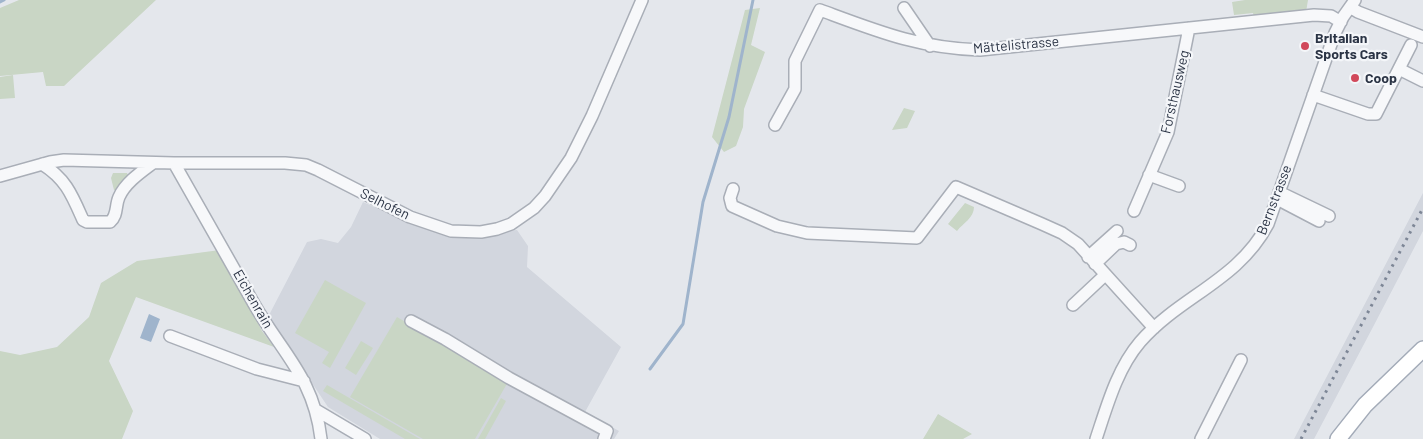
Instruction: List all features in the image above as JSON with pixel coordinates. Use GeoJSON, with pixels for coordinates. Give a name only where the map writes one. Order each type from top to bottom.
{"type":"FeatureCollection","features":[{"type":"Feature","properties":{"kind":"main road"},"geometry":{"type":"LineString","coordinates":[[1338,439],[1365,405],[1423,349]]}},
{"type":"Feature","properties":{"kind":"street","name":"Selhofen"},"geometry":{"type":"LineString","coordinates":[[0,176],[64,160],[153,163],[249,162],[306,165],[410,217],[451,231],[474,232],[496,230],[523,217],[534,208],[559,177],[592,116],[642,0]]}},
{"type":"Feature","properties":{"kind":"street","name":"Bernstrasse"},"geometry":{"type":"LineString","coordinates":[[1096,439],[1112,395],[1129,357],[1141,341],[1154,328],[1242,260],[1260,240],[1268,224],[1335,33],[1353,3]]}},
{"type":"Feature","properties":{"kind":"street"},"geometry":{"type":"LineString","coordinates":[[1353,3],[1358,12],[1423,37]]}},
{"type":"Feature","properties":{"kind":"street"},"geometry":{"type":"LineString","coordinates":[[904,8],[930,46]]}},
{"type":"Feature","properties":{"kind":"street","name":"Mättelistrasse"},"geometry":{"type":"LineString","coordinates":[[775,125],[795,89],[795,60],[820,10],[890,36],[930,46],[980,50],[1314,15],[1330,16],[1341,22]]}},
{"type":"Feature","properties":{"kind":"street","name":"Forsthausweg"},"geometry":{"type":"LineString","coordinates":[[1134,211],[1168,132],[1189,28]]}},
{"type":"Feature","properties":{"kind":"street"},"geometry":{"type":"LineString","coordinates":[[1313,94],[1368,114],[1376,114],[1411,45]]}},
{"type":"Feature","properties":{"kind":"street"},"geometry":{"type":"LineString","coordinates":[[1398,69],[1423,81]]}},
{"type":"Feature","properties":{"kind":"street"},"geometry":{"type":"LineString","coordinates":[[42,164],[50,169],[68,188],[83,220],[87,222],[110,222],[115,218],[119,197],[128,184],[153,163]]}},
{"type":"Feature","properties":{"kind":"street","name":"Eichenrain"},"geometry":{"type":"LineString","coordinates":[[174,163],[254,304],[304,381],[316,410],[321,439]]}},
{"type":"Feature","properties":{"kind":"street"},"geometry":{"type":"LineString","coordinates":[[1149,175],[1179,186]]}},
{"type":"Feature","properties":{"kind":"street"},"geometry":{"type":"LineString","coordinates":[[733,189],[730,198],[732,206],[777,226],[807,233],[917,238],[956,187],[1044,219],[1078,244],[1154,328]]}},
{"type":"Feature","properties":{"kind":"street"},"geometry":{"type":"LineString","coordinates":[[1278,195],[1324,219]]}},
{"type":"Feature","properties":{"kind":"street"},"geometry":{"type":"LineString","coordinates":[[1091,260],[1117,231]]}},
{"type":"Feature","properties":{"kind":"street"},"geometry":{"type":"LineString","coordinates":[[1091,260],[1116,244],[1124,242],[1130,245]]}},
{"type":"Feature","properties":{"kind":"street"},"geometry":{"type":"LineString","coordinates":[[1073,305],[1105,275]]}},
{"type":"Feature","properties":{"kind":"street"},"geometry":{"type":"LineString","coordinates":[[411,321],[445,339],[509,378],[607,431],[604,439]]}},
{"type":"Feature","properties":{"kind":"street"},"geometry":{"type":"LineString","coordinates":[[170,336],[257,369],[304,381]]}},
{"type":"Feature","properties":{"kind":"street"},"geometry":{"type":"LineString","coordinates":[[1201,439],[1241,360]]}},
{"type":"Feature","properties":{"kind":"street"},"geometry":{"type":"LineString","coordinates":[[316,410],[365,439]]}},
{"type":"Feature","properties":{"kind":"shaded area"},"geometry":{"type":"Polygon","coordinates":[[[1423,193],[1423,231],[1373,327],[1314,439],[1294,439],[1423,193]]]}},
{"type":"Feature","properties":{"kind":"shaded area"},"geometry":{"type":"Polygon","coordinates":[[[363,202],[420,227],[465,236],[517,230],[528,246],[527,267],[621,347],[585,412],[619,431],[614,439],[380,439],[328,407],[268,317],[307,242],[321,239],[338,243],[351,227],[363,202]]]}},
{"type":"Feature","properties":{"kind":"green space"},"geometry":{"type":"Polygon","coordinates":[[[19,0],[156,0],[64,86],[46,86],[43,72],[0,76],[0,8],[19,0]]]}},
{"type":"Feature","properties":{"kind":"green space"},"geometry":{"type":"Polygon","coordinates":[[[1245,0],[1308,0],[1306,12],[1254,17],[1253,13],[1234,15],[1232,2],[1245,0]]]}},
{"type":"Feature","properties":{"kind":"green space"},"geometry":{"type":"Polygon","coordinates":[[[760,8],[751,45],[765,52],[744,109],[743,127],[736,146],[724,152],[712,137],[745,10],[760,8]]]}},
{"type":"Feature","properties":{"kind":"green space"},"geometry":{"type":"Polygon","coordinates":[[[13,75],[15,98],[0,99],[0,77],[13,75]]]}},
{"type":"Feature","properties":{"kind":"green space"},"geometry":{"type":"Polygon","coordinates":[[[904,108],[915,111],[907,128],[892,130],[904,108]]]}},
{"type":"Feature","properties":{"kind":"green space"},"geometry":{"type":"Polygon","coordinates":[[[113,173],[127,173],[128,175],[116,191],[114,190],[111,178],[113,173]]]}},
{"type":"Feature","properties":{"kind":"green space"},"geometry":{"type":"Polygon","coordinates":[[[965,203],[974,207],[974,211],[957,231],[948,224],[965,203]]]}},
{"type":"Feature","properties":{"kind":"green space"},"geometry":{"type":"Polygon","coordinates":[[[220,250],[262,331],[274,347],[136,297],[109,361],[133,411],[122,439],[0,439],[0,351],[20,355],[57,347],[89,317],[101,283],[137,261],[220,250]]]}},
{"type":"Feature","properties":{"kind":"green space"},"geometry":{"type":"Polygon","coordinates":[[[325,280],[366,303],[330,368],[322,363],[329,352],[295,333],[325,280]]]}},
{"type":"Feature","properties":{"kind":"green space"},"geometry":{"type":"Polygon","coordinates":[[[397,317],[508,382],[475,439],[423,439],[350,397],[397,317]]]}},
{"type":"Feature","properties":{"kind":"green space"},"geometry":{"type":"Polygon","coordinates":[[[361,341],[373,348],[356,375],[345,368],[361,341]]]}},
{"type":"Feature","properties":{"kind":"green space"},"geometry":{"type":"Polygon","coordinates":[[[327,385],[420,439],[405,439],[323,391],[327,385]]]}},
{"type":"Feature","properties":{"kind":"green space"},"geometry":{"type":"Polygon","coordinates":[[[501,398],[506,401],[485,439],[478,439],[501,398]]]}},
{"type":"Feature","properties":{"kind":"green space"},"geometry":{"type":"Polygon","coordinates":[[[938,414],[972,434],[963,439],[923,439],[938,414]]]}},
{"type":"Feature","properties":{"kind":"water"},"geometry":{"type":"Polygon","coordinates":[[[149,314],[160,319],[151,342],[140,338],[149,314]]]}},
{"type":"Feature","properties":{"kind":"waterway"},"geometry":{"type":"LineString","coordinates":[[0,2],[4,0]]}},
{"type":"Feature","properties":{"kind":"waterway"},"geometry":{"type":"LineString","coordinates":[[650,369],[683,324],[703,202],[729,117],[753,0]]}},
{"type":"Feature","properties":{"kind":"railway"},"geometry":{"type":"LineString","coordinates":[[1301,439],[1423,208]]}},
{"type":"Feature","properties":{"kind":"place","name":"Britalian Sports Cars"},"geometry":{"type":"Point","coordinates":[1305,46]}},
{"type":"Feature","properties":{"kind":"place","name":"Coop"},"geometry":{"type":"Point","coordinates":[1355,78]}}]}
